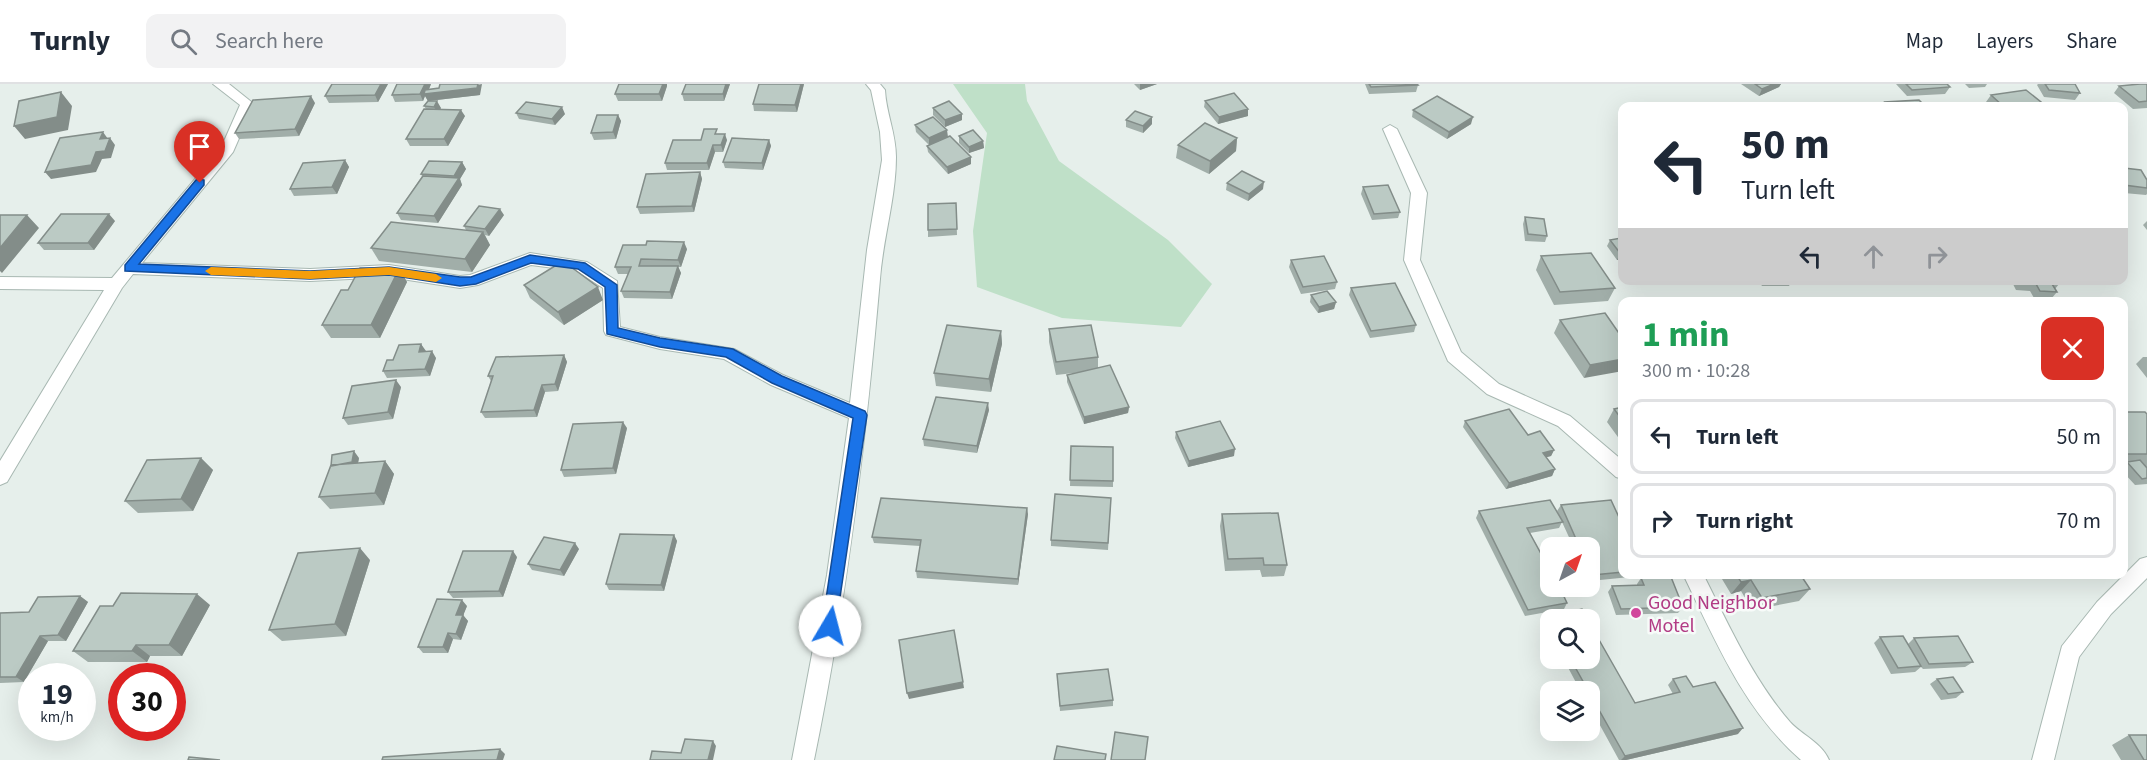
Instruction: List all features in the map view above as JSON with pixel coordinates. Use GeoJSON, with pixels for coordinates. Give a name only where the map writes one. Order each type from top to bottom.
{"type":"FeatureCollection","features":[{"type":"Feature","properties":{"kind":"street"},"geometry":{"type":"LineString","coordinates":[[0,477],[116,284],[228,148],[247,104],[220,84]]}},
{"type":"Feature","properties":{"kind":"street"},"geometry":{"type":"LineString","coordinates":[[803,760],[823,673],[860,415],[873,263],[890,149],[887,125],[877,106],[878,90],[873,84]]}},
{"type":"Feature","properties":{"kind":"street"},"geometry":{"type":"LineString","coordinates":[[1390,129],[1419,193],[1412,260],[1454,356],[1492,389],[1564,421],[1618,468]]}},
{"type":"Feature","properties":{"kind":"street"},"geometry":{"type":"LineString","coordinates":[[129,268],[310,275],[389,271],[460,282],[472,281],[530,259],[581,266],[611,285],[612,331],[660,343],[728,353],[777,380],[860,415]]}},
{"type":"Feature","properties":{"kind":"street"},"geometry":{"type":"LineString","coordinates":[[0,283],[116,284]]}},
{"type":"Feature","properties":{"kind":"street"},"geometry":{"type":"LineString","coordinates":[[2043,760],[2069,652],[2104,608],[2147,565]]}},
{"type":"Feature","properties":{"kind":"street"},"geometry":{"type":"LineString","coordinates":[[1695,579],[1742,673],[1783,730],[1818,760]]}},
{"type":"Feature","properties":{"kind":"green space"},"geometry":{"type":"Polygon","coordinates":[[[953,84],[1025,84],[1027,101],[1059,161],[1168,240],[1212,284],[1181,327],[1062,318],[977,287],[973,231],[987,133],[953,84]]]}},
{"type":"Feature","properties":{"kind":"building"},"geometry":{"type":"Polygon","coordinates":[[[332,84],[381,84],[375,95],[325,96],[332,84]]]}},
{"type":"Feature","properties":{"kind":"building"},"geometry":{"type":"Polygon","coordinates":[[[397,84],[425,84],[420,94],[392,95],[397,84]]]}},
{"type":"Feature","properties":{"kind":"building"},"geometry":{"type":"Polygon","coordinates":[[[440,84],[478,84],[477,88],[424,94],[425,90],[439,88],[440,84]]]}},
{"type":"Feature","properties":{"kind":"building"},"geometry":{"type":"Polygon","coordinates":[[[619,84],[663,84],[659,94],[615,94],[619,84]]]}},
{"type":"Feature","properties":{"kind":"building"},"geometry":{"type":"Polygon","coordinates":[[[686,84],[726,84],[723,94],[682,94],[686,84]]]}},
{"type":"Feature","properties":{"kind":"building"},"geometry":{"type":"Polygon","coordinates":[[[759,84],[801,84],[795,105],[753,104],[759,84]]]}},
{"type":"Feature","properties":{"kind":"building"},"geometry":{"type":"Polygon","coordinates":[[[1369,84],[1417,84],[1418,85],[1371,87],[1369,84]]]}},
{"type":"Feature","properties":{"kind":"building"},"geometry":{"type":"Polygon","coordinates":[[[1755,84],[1774,84],[1762,89],[1755,84]]]}},
{"type":"Feature","properties":{"kind":"building"},"geometry":{"type":"Polygon","coordinates":[[[1906,84],[1947,84],[1950,87],[1912,90],[1906,84]]]}},
{"type":"Feature","properties":{"kind":"building"},"geometry":{"type":"Polygon","coordinates":[[[2045,84],[2075,84],[2080,93],[2049,90],[2045,84]]]}},
{"type":"Feature","properties":{"kind":"building"},"geometry":{"type":"Polygon","coordinates":[[[2147,84],[2147,101],[2139,102],[2119,86],[2147,84]]]}},
{"type":"Feature","properties":{"kind":"building"},"geometry":{"type":"Polygon","coordinates":[[[2026,90],[2041,102],[1999,102],[1991,95],[2026,90]]]}},
{"type":"Feature","properties":{"kind":"building"},"geometry":{"type":"Polygon","coordinates":[[[61,92],[57,117],[14,126],[19,101],[61,92]]]}},
{"type":"Feature","properties":{"kind":"building"},"geometry":{"type":"Polygon","coordinates":[[[1234,93],[1248,109],[1219,117],[1205,101],[1234,93]]]}},
{"type":"Feature","properties":{"kind":"building"},"geometry":{"type":"Polygon","coordinates":[[[311,96],[295,129],[235,133],[253,100],[311,96]]]}},
{"type":"Feature","properties":{"kind":"building"},"geometry":{"type":"Polygon","coordinates":[[[1437,96],[1473,117],[1449,132],[1413,110],[1437,96]]]}},
{"type":"Feature","properties":{"kind":"building"},"geometry":{"type":"Polygon","coordinates":[[[1919,100],[1921,102],[1885,102],[1919,100]]]}},
{"type":"Feature","properties":{"kind":"building"},"geometry":{"type":"Polygon","coordinates":[[[428,101],[437,101],[434,107],[424,106],[428,101]]]}},
{"type":"Feature","properties":{"kind":"building"},"geometry":{"type":"Polygon","coordinates":[[[949,101],[962,114],[945,120],[933,108],[949,101]]]}},
{"type":"Feature","properties":{"kind":"building"},"geometry":{"type":"Polygon","coordinates":[[[526,102],[562,107],[552,119],[516,113],[526,102]]]}},
{"type":"Feature","properties":{"kind":"building"},"geometry":{"type":"Polygon","coordinates":[[[424,109],[461,110],[444,139],[406,139],[424,109]]]}},
{"type":"Feature","properties":{"kind":"building"},"geometry":{"type":"Polygon","coordinates":[[[1135,111],[1152,117],[1143,126],[1126,120],[1135,111]]]}},
{"type":"Feature","properties":{"kind":"building"},"geometry":{"type":"Polygon","coordinates":[[[597,115],[618,115],[613,132],[591,133],[597,115]]]}},
{"type":"Feature","properties":{"kind":"building"},"geometry":{"type":"Polygon","coordinates":[[[933,117],[947,130],[929,138],[915,125],[933,117]]]}},
{"type":"Feature","properties":{"kind":"building"},"geometry":{"type":"Polygon","coordinates":[[[1205,123],[1237,138],[1210,161],[1178,145],[1205,123]]]}},
{"type":"Feature","properties":{"kind":"building"},"geometry":{"type":"Polygon","coordinates":[[[704,129],[717,129],[715,134],[725,134],[721,145],[713,145],[707,163],[665,163],[673,140],[701,140],[704,129]]]}},
{"type":"Feature","properties":{"kind":"building"},"geometry":{"type":"Polygon","coordinates":[[[973,130],[983,141],[969,147],[959,136],[973,130]]]}},
{"type":"Feature","properties":{"kind":"building"},"geometry":{"type":"Polygon","coordinates":[[[103,132],[100,139],[110,138],[105,151],[96,152],[91,165],[45,172],[60,138],[103,132]]]}},
{"type":"Feature","properties":{"kind":"building"},"geometry":{"type":"Polygon","coordinates":[[[950,136],[971,157],[947,167],[927,146],[950,136]]]}},
{"type":"Feature","properties":{"kind":"building"},"geometry":{"type":"Polygon","coordinates":[[[732,138],[769,140],[762,163],[723,162],[732,138]]]}},
{"type":"Feature","properties":{"kind":"building"},"geometry":{"type":"Polygon","coordinates":[[[345,160],[332,187],[290,189],[303,163],[345,160]]]}},
{"type":"Feature","properties":{"kind":"building"},"geometry":{"type":"Polygon","coordinates":[[[429,161],[462,162],[454,176],[421,174],[429,161]]]}},
{"type":"Feature","properties":{"kind":"building"},"geometry":{"type":"Polygon","coordinates":[[[2128,168],[2141,170],[2147,180],[2147,188],[2128,186],[2128,168]]]}},
{"type":"Feature","properties":{"kind":"building"},"geometry":{"type":"Polygon","coordinates":[[[1242,171],[1264,182],[1249,194],[1227,183],[1242,171]]]}},
{"type":"Feature","properties":{"kind":"building"},"geometry":{"type":"Polygon","coordinates":[[[700,172],[692,206],[637,207],[646,174],[700,172]]]}},
{"type":"Feature","properties":{"kind":"building"},"geometry":{"type":"Polygon","coordinates":[[[423,176],[459,178],[434,216],[397,213],[423,176]]]}},
{"type":"Feature","properties":{"kind":"building"},"geometry":{"type":"Polygon","coordinates":[[[1388,185],[1400,212],[1374,214],[1363,187],[1388,185]]]}},
{"type":"Feature","properties":{"kind":"building"},"geometry":{"type":"Polygon","coordinates":[[[956,203],[957,229],[928,230],[928,204],[956,203]]]}},
{"type":"Feature","properties":{"kind":"building"},"geometry":{"type":"Polygon","coordinates":[[[479,206],[500,209],[485,229],[464,226],[479,206]]]}},
{"type":"Feature","properties":{"kind":"building"},"geometry":{"type":"Polygon","coordinates":[[[61,214],[109,214],[88,243],[38,243],[61,214]]]}},
{"type":"Feature","properties":{"kind":"building"},"geometry":{"type":"Polygon","coordinates":[[[0,215],[27,215],[0,248],[0,215]]]}},
{"type":"Feature","properties":{"kind":"building"},"geometry":{"type":"Polygon","coordinates":[[[1525,217],[1544,219],[1547,236],[1528,234],[1525,217]]]}},
{"type":"Feature","properties":{"kind":"building"},"geometry":{"type":"Polygon","coordinates":[[[391,222],[483,232],[465,259],[371,248],[391,222]]]}},
{"type":"Feature","properties":{"kind":"building"},"geometry":{"type":"Polygon","coordinates":[[[1618,239],[1618,250],[1610,240],[1618,239]]]}},
{"type":"Feature","properties":{"kind":"building"},"geometry":{"type":"Polygon","coordinates":[[[647,241],[684,242],[678,260],[641,259],[639,266],[678,266],[670,292],[621,291],[631,267],[615,267],[623,245],[646,245],[647,241]]]}},
{"type":"Feature","properties":{"kind":"building"},"geometry":{"type":"Polygon","coordinates":[[[1591,253],[1615,288],[1560,292],[1541,256],[1591,253]]]}},
{"type":"Feature","properties":{"kind":"building"},"geometry":{"type":"Polygon","coordinates":[[[1324,256],[1337,282],[1303,287],[1291,260],[1324,256]]]}},
{"type":"Feature","properties":{"kind":"building"},"geometry":{"type":"Polygon","coordinates":[[[563,261],[598,287],[558,312],[524,285],[563,261]]]}},
{"type":"Feature","properties":{"kind":"building"},"geometry":{"type":"Polygon","coordinates":[[[360,268],[399,269],[371,325],[322,325],[341,290],[348,290],[360,268]]]}},
{"type":"Feature","properties":{"kind":"building"},"geometry":{"type":"Polygon","coordinates":[[[1395,283],[1416,325],[1371,331],[1351,288],[1395,283]]]}},
{"type":"Feature","properties":{"kind":"building"},"geometry":{"type":"Polygon","coordinates":[[[2037,285],[2053,285],[2057,292],[2040,291],[2037,285]]]}},
{"type":"Feature","properties":{"kind":"building"},"geometry":{"type":"Polygon","coordinates":[[[1327,291],[1336,302],[1319,307],[1311,295],[1327,291]]]}},
{"type":"Feature","properties":{"kind":"building"},"geometry":{"type":"Polygon","coordinates":[[[1605,313],[1618,332],[1618,360],[1590,365],[1560,320],[1605,313]]]}},
{"type":"Feature","properties":{"kind":"building"},"geometry":{"type":"Polygon","coordinates":[[[947,325],[1001,331],[989,379],[934,373],[947,325]]]}},
{"type":"Feature","properties":{"kind":"building"},"geometry":{"type":"Polygon","coordinates":[[[1091,325],[1098,357],[1056,362],[1049,329],[1091,325]]]}},
{"type":"Feature","properties":{"kind":"building"},"geometry":{"type":"Polygon","coordinates":[[[421,344],[419,352],[432,351],[425,369],[383,371],[387,360],[393,360],[399,345],[421,344]]]}},
{"type":"Feature","properties":{"kind":"building"},"geometry":{"type":"Polygon","coordinates":[[[564,355],[555,384],[542,385],[534,410],[481,412],[493,376],[488,376],[496,357],[564,355]]]}},
{"type":"Feature","properties":{"kind":"building"},"geometry":{"type":"Polygon","coordinates":[[[1110,365],[1129,407],[1084,417],[1067,375],[1110,365]]]}},
{"type":"Feature","properties":{"kind":"building"},"geometry":{"type":"Polygon","coordinates":[[[396,380],[388,412],[343,418],[352,386],[396,380]]]}},
{"type":"Feature","properties":{"kind":"building"},"geometry":{"type":"Polygon","coordinates":[[[936,397],[988,403],[977,446],[923,439],[936,397]]]}},
{"type":"Feature","properties":{"kind":"building"},"geometry":{"type":"Polygon","coordinates":[[[1509,409],[1528,435],[1540,431],[1554,450],[1543,453],[1555,469],[1509,483],[1465,421],[1509,409]]]}},
{"type":"Feature","properties":{"kind":"building"},"geometry":{"type":"Polygon","coordinates":[[[2128,412],[2147,414],[2147,454],[2128,454],[2128,412]]]}},
{"type":"Feature","properties":{"kind":"building"},"geometry":{"type":"Polygon","coordinates":[[[1220,421],[1235,449],[1189,461],[1176,432],[1220,421]]]}},
{"type":"Feature","properties":{"kind":"building"},"geometry":{"type":"Polygon","coordinates":[[[623,422],[613,468],[561,470],[573,424],[623,422]]]}},
{"type":"Feature","properties":{"kind":"building"},"geometry":{"type":"Polygon","coordinates":[[[1071,446],[1113,447],[1113,481],[1070,480],[1071,446]]]}},
{"type":"Feature","properties":{"kind":"building"},"geometry":{"type":"Polygon","coordinates":[[[354,451],[352,462],[331,466],[332,455],[354,451]]]}},
{"type":"Feature","properties":{"kind":"building"},"geometry":{"type":"Polygon","coordinates":[[[201,458],[181,499],[125,501],[147,460],[201,458]]]}},
{"type":"Feature","properties":{"kind":"building"},"geometry":{"type":"Polygon","coordinates":[[[2140,460],[2147,468],[2147,478],[2142,479],[2128,462],[2140,460]]]}},
{"type":"Feature","properties":{"kind":"building"},"geometry":{"type":"Polygon","coordinates":[[[385,461],[375,493],[319,497],[331,465],[385,461]]]}},
{"type":"Feature","properties":{"kind":"building"},"geometry":{"type":"Polygon","coordinates":[[[1055,494],[1111,498],[1108,543],[1051,540],[1055,494]]]}},
{"type":"Feature","properties":{"kind":"building"},"geometry":{"type":"Polygon","coordinates":[[[881,498],[1027,508],[1018,579],[916,571],[921,540],[872,537],[881,498]]]}},
{"type":"Feature","properties":{"kind":"building"},"geometry":{"type":"Polygon","coordinates":[[[1550,500],[1563,522],[1527,528],[1540,552],[1540,597],[1564,597],[1567,603],[1528,610],[1479,511],[1550,500]]]}},
{"type":"Feature","properties":{"kind":"building"},"geometry":{"type":"Polygon","coordinates":[[[1611,500],[1618,515],[1618,572],[1600,574],[1600,537],[1575,537],[1561,505],[1611,500]]]}},
{"type":"Feature","properties":{"kind":"building"},"geometry":{"type":"Polygon","coordinates":[[[1278,513],[1287,565],[1264,565],[1263,558],[1228,559],[1222,514],[1278,513]]]}},
{"type":"Feature","properties":{"kind":"building"},"geometry":{"type":"Polygon","coordinates":[[[620,534],[674,535],[661,585],[606,584],[620,534]]]}},
{"type":"Feature","properties":{"kind":"building"},"geometry":{"type":"Polygon","coordinates":[[[544,537],[575,543],[560,570],[528,564],[544,537]]]}},
{"type":"Feature","properties":{"kind":"building"},"geometry":{"type":"Polygon","coordinates":[[[360,548],[335,624],[269,630],[298,553],[360,548]]]}},
{"type":"Feature","properties":{"kind":"building"},"geometry":{"type":"Polygon","coordinates":[[[463,551],[513,551],[499,591],[448,592],[463,551]]]}},
{"type":"Feature","properties":{"kind":"building"},"geometry":{"type":"Polygon","coordinates":[[[1641,579],[1672,579],[1683,607],[1621,609],[1612,586],[1644,585],[1641,579]]]}},
{"type":"Feature","properties":{"kind":"building"},"geometry":{"type":"Polygon","coordinates":[[[1739,579],[1803,579],[1810,589],[1762,598],[1751,580],[1741,582],[1739,579]]]}},
{"type":"Feature","properties":{"kind":"building"},"geometry":{"type":"Polygon","coordinates":[[[121,593],[197,594],[169,645],[136,645],[132,651],[73,651],[100,606],[113,606],[121,593]]]}},
{"type":"Feature","properties":{"kind":"building"},"geometry":{"type":"Polygon","coordinates":[[[80,596],[58,635],[40,636],[24,663],[18,663],[16,677],[0,677],[0,613],[29,612],[38,597],[80,596]]]}},
{"type":"Feature","properties":{"kind":"building"},"geometry":{"type":"Polygon","coordinates":[[[437,599],[462,600],[456,615],[463,615],[456,634],[448,633],[443,647],[418,647],[437,599]]]}},
{"type":"Feature","properties":{"kind":"building"},"geometry":{"type":"Polygon","coordinates":[[[954,630],[963,682],[907,693],[899,640],[954,630]]]}},
{"type":"Feature","properties":{"kind":"building"},"geometry":{"type":"Polygon","coordinates":[[[1903,636],[1921,666],[1898,668],[1880,637],[1903,636]]]}},
{"type":"Feature","properties":{"kind":"building"},"geometry":{"type":"Polygon","coordinates":[[[1958,636],[1973,662],[1929,664],[1914,638],[1958,636]]]}},
{"type":"Feature","properties":{"kind":"building"},"geometry":{"type":"Polygon","coordinates":[[[1600,642],[1635,703],[1680,692],[1673,679],[1686,676],[1693,687],[1715,682],[1743,728],[1625,756],[1600,712],[1600,681],[1583,681],[1576,669],[1600,669],[1600,642]]]}},
{"type":"Feature","properties":{"kind":"building"},"geometry":{"type":"Polygon","coordinates":[[[1108,669],[1113,700],[1060,706],[1057,674],[1108,669]]]}},
{"type":"Feature","properties":{"kind":"building"},"geometry":{"type":"Polygon","coordinates":[[[1953,677],[1963,692],[1948,694],[1937,679],[1953,677]]]}},
{"type":"Feature","properties":{"kind":"building"},"geometry":{"type":"Polygon","coordinates":[[[1115,732],[1148,737],[1145,760],[1111,760],[1115,732]]]}},
{"type":"Feature","properties":{"kind":"building"},"geometry":{"type":"Polygon","coordinates":[[[2129,735],[2147,735],[2147,760],[2144,760],[2129,735]]]}},
{"type":"Feature","properties":{"kind":"building"},"geometry":{"type":"Polygon","coordinates":[[[685,739],[713,741],[708,760],[650,760],[652,751],[681,753],[685,739]]]}},
{"type":"Feature","properties":{"kind":"building"},"geometry":{"type":"Polygon","coordinates":[[[1057,746],[1106,754],[1105,760],[1054,760],[1057,746]]]}},
{"type":"Feature","properties":{"kind":"building"},"geometry":{"type":"Polygon","coordinates":[[[500,749],[497,760],[382,760],[383,757],[500,749]]]}},
{"type":"Feature","properties":{"kind":"building"},"geometry":{"type":"Polygon","coordinates":[[[189,757],[220,760],[188,760],[189,757]]]}},
{"type":"Feature","properties":{"kind":"slow traffic"},"geometry":{"type":"LineString","coordinates":[[211,271],[310,275],[389,271],[436,278]]}},
{"type":"Feature","properties":{"kind":"place","name":"Good Neighbor Motel"},"geometry":{"type":"Point","coordinates":[1636,613]}},
{"type":"Feature","properties":{"kind":"route"},"geometry":{"type":"LineString","coordinates":[[200,183],[129,268],[310,275],[389,271],[460,282],[472,281],[530,259],[581,266],[611,285],[612,331],[660,343],[728,353],[777,380],[860,415],[830,626]]}}]}
